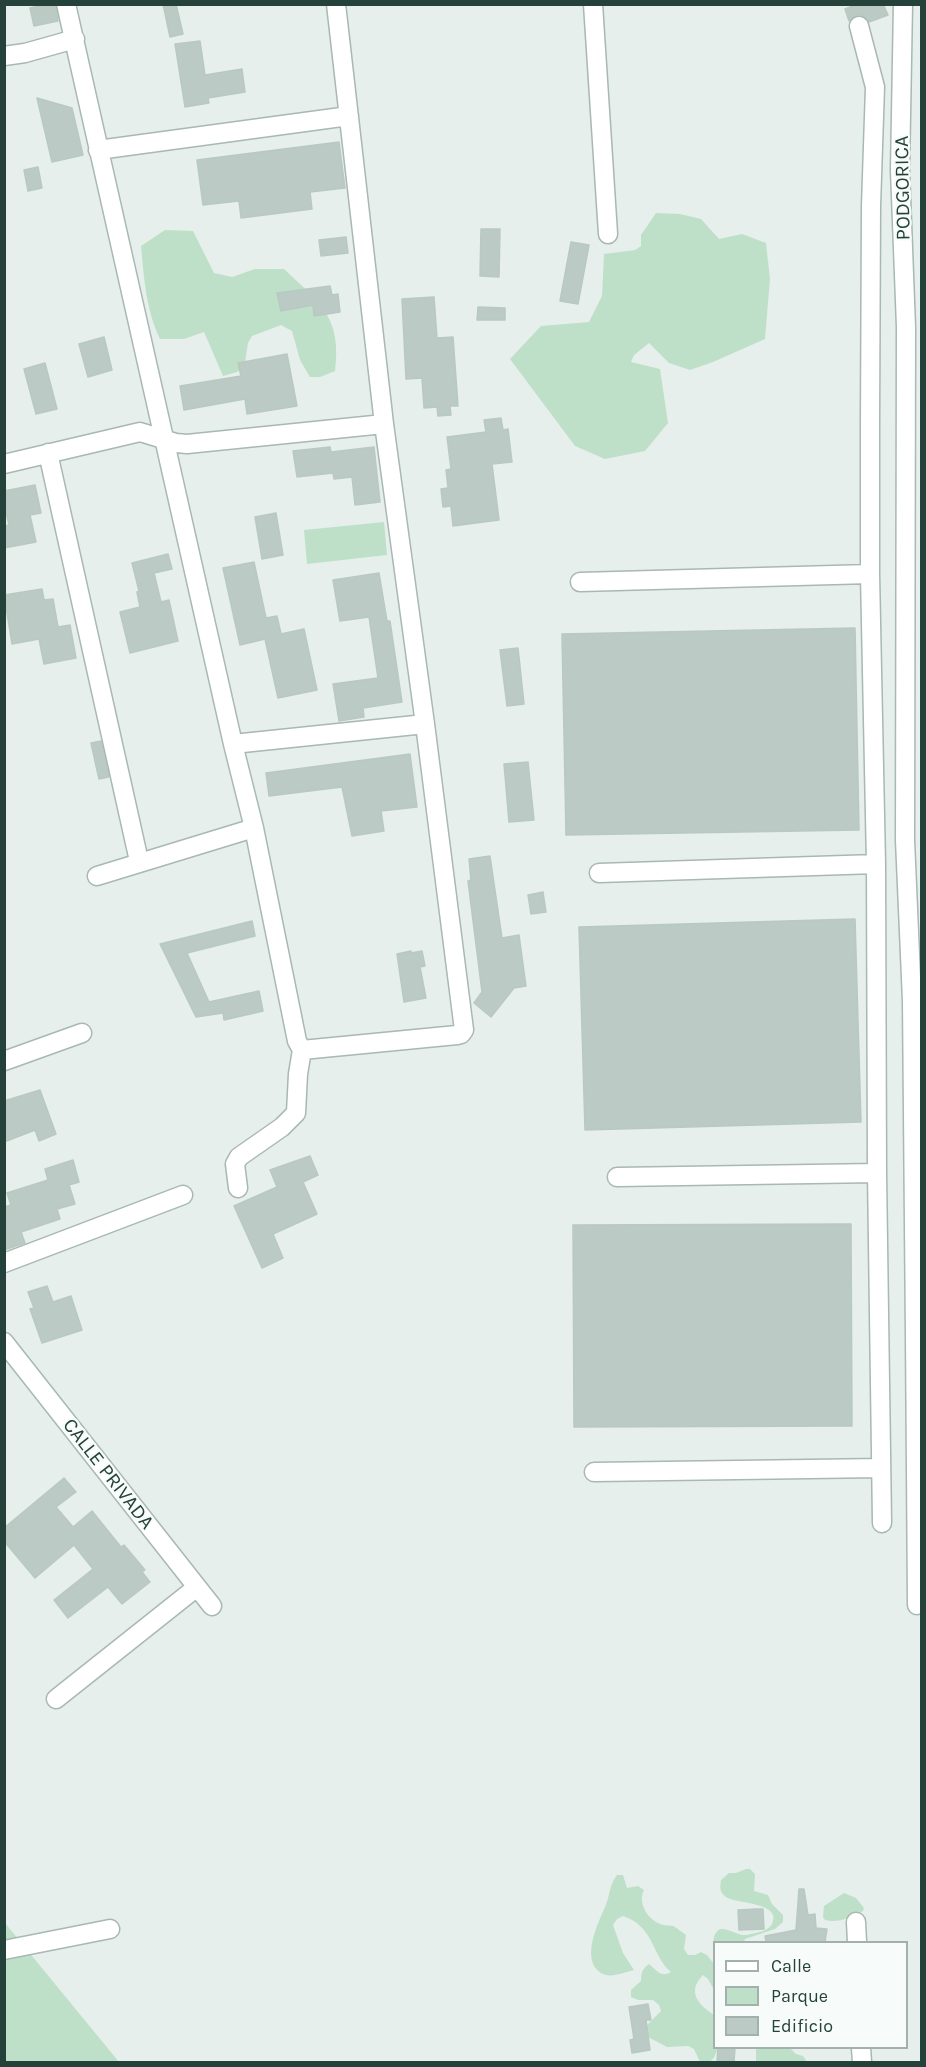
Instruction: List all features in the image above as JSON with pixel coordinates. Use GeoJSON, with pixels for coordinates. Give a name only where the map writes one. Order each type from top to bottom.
{"type":"FeatureCollection","features":[{"type":"Feature","properties":{"kind":"street"},"geometry":{"type":"LineString","coordinates":[[66,4],[254,828],[297,1041],[302,1050],[296,1113],[282,1127],[239,1157],[235,1164],[238,1188]]}},
{"type":"Feature","properties":{"kind":"street"},"geometry":{"type":"LineString","coordinates":[[302,1050],[457,1035],[463,1032],[425,724],[384,424],[336,4]]}},
{"type":"Feature","properties":{"kind":"street"},"geometry":{"type":"LineString","coordinates":[[593,4],[608,234]]}},
{"type":"Feature","properties":{"kind":"street","name":"PODGORICA"},"geometry":{"type":"LineString","coordinates":[[903,4],[900,170],[906,327],[913,841],[912,1001],[918,1337],[917,1605]]}},
{"type":"Feature","properties":{"kind":"street"},"geometry":{"type":"LineString","coordinates":[[859,26],[875,87],[871,217],[870,574],[876,864],[877,1173],[882,1522]]}},
{"type":"Feature","properties":{"kind":"street"},"geometry":{"type":"LineString","coordinates":[[4,56],[25,53],[75,39]]}},
{"type":"Feature","properties":{"kind":"street"},"geometry":{"type":"LineString","coordinates":[[98,150],[349,116]]}},
{"type":"Feature","properties":{"kind":"street"},"geometry":{"type":"LineString","coordinates":[[4,464],[140,432],[188,444],[384,424]]}},
{"type":"Feature","properties":{"kind":"street"},"geometry":{"type":"LineString","coordinates":[[48,453],[139,861]]}},
{"type":"Feature","properties":{"kind":"street"},"geometry":{"type":"LineString","coordinates":[[580,582],[870,574]]}},
{"type":"Feature","properties":{"kind":"street"},"geometry":{"type":"LineString","coordinates":[[233,744],[425,724]]}},
{"type":"Feature","properties":{"kind":"street"},"geometry":{"type":"LineString","coordinates":[[97,876],[139,861],[254,828]]}},
{"type":"Feature","properties":{"kind":"street"},"geometry":{"type":"LineString","coordinates":[[599,873],[876,864]]}},
{"type":"Feature","properties":{"kind":"street"},"geometry":{"type":"LineString","coordinates":[[4,1061],[82,1033]]}},
{"type":"Feature","properties":{"kind":"street"},"geometry":{"type":"LineString","coordinates":[[617,1177],[877,1173]]}},
{"type":"Feature","properties":{"kind":"street"},"geometry":{"type":"LineString","coordinates":[[4,1263],[183,1195]]}},
{"type":"Feature","properties":{"kind":"street","name":"CALLE PRIVADA"},"geometry":{"type":"LineString","coordinates":[[4,1342],[212,1606]]}},
{"type":"Feature","properties":{"kind":"street"},"geometry":{"type":"LineString","coordinates":[[594,1472],[881,1468]]}},
{"type":"Feature","properties":{"kind":"street"},"geometry":{"type":"LineString","coordinates":[[56,1699],[197,1587]]}},
{"type":"Feature","properties":{"kind":"street"},"geometry":{"type":"LineString","coordinates":[[856,1922],[856,1941]]}},
{"type":"Feature","properties":{"kind":"street"},"geometry":{"type":"LineString","coordinates":[[4,1950],[110,1929]]}},
{"type":"Feature","properties":{"kind":"green space"},"geometry":{"type":"Polygon","coordinates":[[[656,213],[680,214],[701,219],[719,239],[742,234],[766,243],[770,279],[765,339],[690,370],[669,363],[649,343],[634,355],[631,362],[660,369],[668,423],[645,451],[605,459],[575,446],[510,359],[541,326],[589,322],[602,296],[604,254],[635,250],[641,246],[641,235],[656,213]]]}},
{"type":"Feature","properties":{"kind":"green space"},"geometry":{"type":"Polygon","coordinates":[[[165,230],[193,231],[214,273],[232,277],[255,269],[284,269],[326,312],[335,337],[335,371],[320,377],[310,377],[300,360],[292,331],[281,325],[252,336],[248,343],[244,368],[223,376],[204,332],[184,339],[160,339],[149,305],[141,246],[165,230]]]}},
{"type":"Feature","properties":{"kind":"green space"},"geometry":{"type":"Polygon","coordinates":[[[384,522],[387,555],[307,564],[304,530],[384,522]]]}},
{"type":"Feature","properties":{"kind":"green space"},"geometry":{"type":"Polygon","coordinates":[[[750,1869],[755,1874],[754,1891],[768,1895],[772,1904],[783,1915],[783,1922],[775,1929],[744,1941],[714,1941],[716,1932],[720,1929],[747,1935],[770,1927],[774,1917],[771,1911],[765,1908],[726,1897],[720,1887],[721,1880],[729,1873],[750,1869]]]}},
{"type":"Feature","properties":{"kind":"green space"},"geometry":{"type":"Polygon","coordinates":[[[617,1875],[623,1875],[627,1888],[638,1886],[644,1890],[642,1899],[647,1913],[662,1925],[673,1926],[686,1935],[684,1949],[688,1955],[701,1952],[713,1963],[713,1988],[703,1975],[695,1987],[696,1998],[713,2014],[713,2049],[718,2049],[710,2061],[700,2062],[694,2049],[688,2046],[667,2047],[648,2037],[641,2028],[661,2011],[659,2005],[653,2000],[638,2000],[631,1997],[631,1990],[641,1981],[642,1971],[649,1964],[661,1974],[671,1972],[641,1927],[623,1916],[613,1925],[623,1953],[634,1970],[605,1975],[595,1967],[591,1951],[593,1941],[612,1883],[617,1875]]]}},
{"type":"Feature","properties":{"kind":"green space"},"geometry":{"type":"Polygon","coordinates":[[[844,1893],[856,1898],[864,1908],[863,1911],[844,1919],[825,1920],[824,1906],[844,1893]]]}},
{"type":"Feature","properties":{"kind":"green space"},"geometry":{"type":"Polygon","coordinates":[[[5,1923],[119,2062],[5,2062],[5,1923]]]}},
{"type":"Feature","properties":{"kind":"green space"},"geometry":{"type":"Polygon","coordinates":[[[756,2049],[791,2049],[803,2056],[807,2062],[756,2062],[756,2049]]]}},
{"type":"Feature","properties":{"kind":"building"},"geometry":{"type":"Polygon","coordinates":[[[55,4],[58,21],[34,26],[30,8],[55,4]]]}},
{"type":"Feature","properties":{"kind":"building"},"geometry":{"type":"Polygon","coordinates":[[[163,4],[176,4],[183,34],[170,37],[163,4]]]}},
{"type":"Feature","properties":{"kind":"building"},"geometry":{"type":"Polygon","coordinates":[[[858,4],[883,4],[888,15],[869,22],[861,15],[856,15],[849,21],[845,9],[858,4]]]}},
{"type":"Feature","properties":{"kind":"building"},"geometry":{"type":"Polygon","coordinates":[[[200,41],[205,75],[242,69],[245,92],[208,98],[209,103],[185,107],[175,44],[200,41]]]}},
{"type":"Feature","properties":{"kind":"building"},"geometry":{"type":"Polygon","coordinates":[[[37,98],[72,108],[83,155],[52,162],[37,98]]]}},
{"type":"Feature","properties":{"kind":"building"},"geometry":{"type":"Polygon","coordinates":[[[339,142],[345,188],[310,192],[312,209],[241,218],[239,201],[203,205],[197,160],[339,142]]]}},
{"type":"Feature","properties":{"kind":"building"},"geometry":{"type":"Polygon","coordinates":[[[38,167],[42,188],[28,191],[24,170],[38,167]]]}},
{"type":"Feature","properties":{"kind":"building"},"geometry":{"type":"Polygon","coordinates":[[[481,229],[500,229],[499,277],[480,276],[481,229]]]}},
{"type":"Feature","properties":{"kind":"building"},"geometry":{"type":"Polygon","coordinates":[[[346,237],[348,253],[321,256],[319,240],[346,237]]]}},
{"type":"Feature","properties":{"kind":"building"},"geometry":{"type":"Polygon","coordinates":[[[571,242],[589,245],[578,304],[560,301],[571,242]]]}},
{"type":"Feature","properties":{"kind":"building"},"geometry":{"type":"Polygon","coordinates":[[[330,286],[332,295],[338,294],[340,312],[314,316],[313,305],[281,311],[277,293],[330,286]]]}},
{"type":"Feature","properties":{"kind":"building"},"geometry":{"type":"Polygon","coordinates":[[[434,297],[437,338],[453,337],[458,406],[450,406],[451,415],[438,416],[437,407],[424,408],[422,378],[406,379],[402,299],[434,297]]]}},
{"type":"Feature","properties":{"kind":"building"},"geometry":{"type":"Polygon","coordinates":[[[478,307],[505,308],[505,320],[477,320],[478,307]]]}},
{"type":"Feature","properties":{"kind":"building"},"geometry":{"type":"Polygon","coordinates":[[[104,337],[112,370],[88,377],[79,344],[104,337]]]}},
{"type":"Feature","properties":{"kind":"building"},"geometry":{"type":"Polygon","coordinates":[[[287,354],[297,406],[247,414],[245,399],[184,410],[180,386],[241,376],[238,363],[287,354]]]}},
{"type":"Feature","properties":{"kind":"building"},"geometry":{"type":"Polygon","coordinates":[[[45,363],[57,409],[36,414],[24,369],[45,363]]]}},
{"type":"Feature","properties":{"kind":"building"},"geometry":{"type":"Polygon","coordinates":[[[501,418],[503,430],[508,429],[512,462],[492,464],[499,520],[453,526],[451,506],[443,507],[441,489],[448,488],[446,470],[451,469],[447,437],[486,432],[484,420],[501,418]]]}},
{"type":"Feature","properties":{"kind":"building"},"geometry":{"type":"Polygon","coordinates":[[[330,447],[331,452],[374,447],[380,502],[355,505],[352,477],[334,479],[333,473],[297,477],[293,451],[330,447]]]}},
{"type":"Feature","properties":{"kind":"building"},"geometry":{"type":"Polygon","coordinates":[[[35,485],[41,513],[30,515],[36,542],[4,548],[4,526],[9,525],[4,504],[4,491],[35,485]]]}},
{"type":"Feature","properties":{"kind":"building"},"geometry":{"type":"Polygon","coordinates":[[[276,513],[283,555],[262,559],[255,517],[276,513]]]}},
{"type":"Feature","properties":{"kind":"building"},"geometry":{"type":"Polygon","coordinates":[[[168,554],[172,569],[154,573],[161,602],[169,600],[178,641],[130,653],[120,612],[140,607],[137,592],[139,591],[132,563],[168,554]]]}},
{"type":"Feature","properties":{"kind":"building"},"geometry":{"type":"Polygon","coordinates":[[[254,562],[266,618],[277,616],[281,634],[304,629],[317,690],[278,698],[265,639],[240,645],[223,568],[254,562]]]}},
{"type":"Feature","properties":{"kind":"building"},"geometry":{"type":"Polygon","coordinates":[[[379,573],[387,621],[390,621],[402,702],[363,708],[364,717],[339,721],[333,684],[378,678],[369,617],[340,621],[333,580],[379,573]]]}},
{"type":"Feature","properties":{"kind":"building"},"geometry":{"type":"Polygon","coordinates":[[[42,589],[44,600],[53,599],[58,627],[70,625],[76,658],[44,664],[39,639],[12,644],[4,595],[42,589]]]}},
{"type":"Feature","properties":{"kind":"building"},"geometry":{"type":"Polygon","coordinates":[[[855,628],[859,830],[566,835],[562,634],[855,628]]]}},
{"type":"Feature","properties":{"kind":"building"},"geometry":{"type":"Polygon","coordinates":[[[518,648],[524,704],[507,706],[500,650],[518,648]]]}},
{"type":"Feature","properties":{"kind":"building"},"geometry":{"type":"Polygon","coordinates":[[[101,741],[109,777],[99,779],[91,743],[101,741]]]}},
{"type":"Feature","properties":{"kind":"building"},"geometry":{"type":"Polygon","coordinates":[[[410,754],[417,807],[381,811],[384,831],[352,836],[342,787],[269,796],[266,773],[410,754]]]}},
{"type":"Feature","properties":{"kind":"building"},"geometry":{"type":"Polygon","coordinates":[[[528,762],[534,820],[509,822],[504,764],[528,762]]]}},
{"type":"Feature","properties":{"kind":"building"},"geometry":{"type":"Polygon","coordinates":[[[490,856],[502,938],[519,935],[526,986],[514,988],[491,1017],[474,1003],[482,992],[468,881],[471,880],[469,859],[490,856]]]}},
{"type":"Feature","properties":{"kind":"building"},"geometry":{"type":"Polygon","coordinates":[[[543,892],[546,912],[531,914],[528,895],[543,892]]]}},
{"type":"Feature","properties":{"kind":"building"},"geometry":{"type":"Polygon","coordinates":[[[855,919],[861,1122],[585,1130],[579,927],[855,919]]]}},
{"type":"Feature","properties":{"kind":"building"},"geometry":{"type":"Polygon","coordinates":[[[252,921],[255,936],[187,953],[209,1002],[259,991],[263,1011],[224,1020],[223,1013],[196,1017],[160,944],[252,921]]]}},
{"type":"Feature","properties":{"kind":"building"},"geometry":{"type":"Polygon","coordinates":[[[411,951],[411,953],[422,951],[425,966],[420,967],[426,998],[404,1002],[397,954],[411,951]]]}},
{"type":"Feature","properties":{"kind":"building"},"geometry":{"type":"Polygon","coordinates":[[[40,1090],[56,1134],[39,1141],[35,1130],[4,1142],[4,1101],[40,1090]]]}},
{"type":"Feature","properties":{"kind":"building"},"geometry":{"type":"Polygon","coordinates":[[[310,1156],[318,1175],[303,1182],[317,1214],[273,1234],[283,1258],[262,1268],[234,1206],[277,1187],[270,1170],[310,1156]]]}},
{"type":"Feature","properties":{"kind":"building"},"geometry":{"type":"Polygon","coordinates":[[[73,1160],[79,1182],[69,1185],[75,1204],[57,1209],[60,1219],[21,1232],[25,1243],[4,1250],[4,1207],[11,1205],[7,1193],[48,1180],[45,1169],[73,1160]]]}},
{"type":"Feature","properties":{"kind":"building"},"geometry":{"type":"Polygon","coordinates":[[[851,1224],[852,1426],[574,1427],[573,1225],[851,1224]]]}},
{"type":"Feature","properties":{"kind":"building"},"geometry":{"type":"Polygon","coordinates":[[[47,1286],[53,1302],[71,1296],[82,1330],[42,1343],[30,1309],[34,1308],[28,1292],[47,1286]]]}},
{"type":"Feature","properties":{"kind":"building"},"geometry":{"type":"Polygon","coordinates":[[[64,1478],[76,1492],[56,1507],[73,1527],[92,1511],[121,1547],[124,1545],[145,1570],[142,1572],[150,1582],[122,1604],[108,1587],[68,1618],[54,1600],[93,1569],[74,1545],[35,1578],[4,1541],[4,1528],[64,1478]]]}},
{"type":"Feature","properties":{"kind":"building"},"geometry":{"type":"Polygon","coordinates":[[[799,1889],[804,1889],[808,1915],[815,1914],[816,1928],[827,1929],[825,1941],[766,1941],[765,1936],[796,1930],[799,1889]]]}},
{"type":"Feature","properties":{"kind":"building"},"geometry":{"type":"Polygon","coordinates":[[[763,1909],[764,1929],[739,1930],[738,1910],[763,1909]]]}},
{"type":"Feature","properties":{"kind":"building"},"geometry":{"type":"Polygon","coordinates":[[[648,2004],[651,2020],[646,2020],[650,2050],[632,2053],[630,2040],[634,2039],[629,2007],[648,2004]]]}},
{"type":"Feature","properties":{"kind":"building"},"geometry":{"type":"Polygon","coordinates":[[[718,2049],[735,2049],[734,2062],[717,2062],[718,2049]]]}}]}
